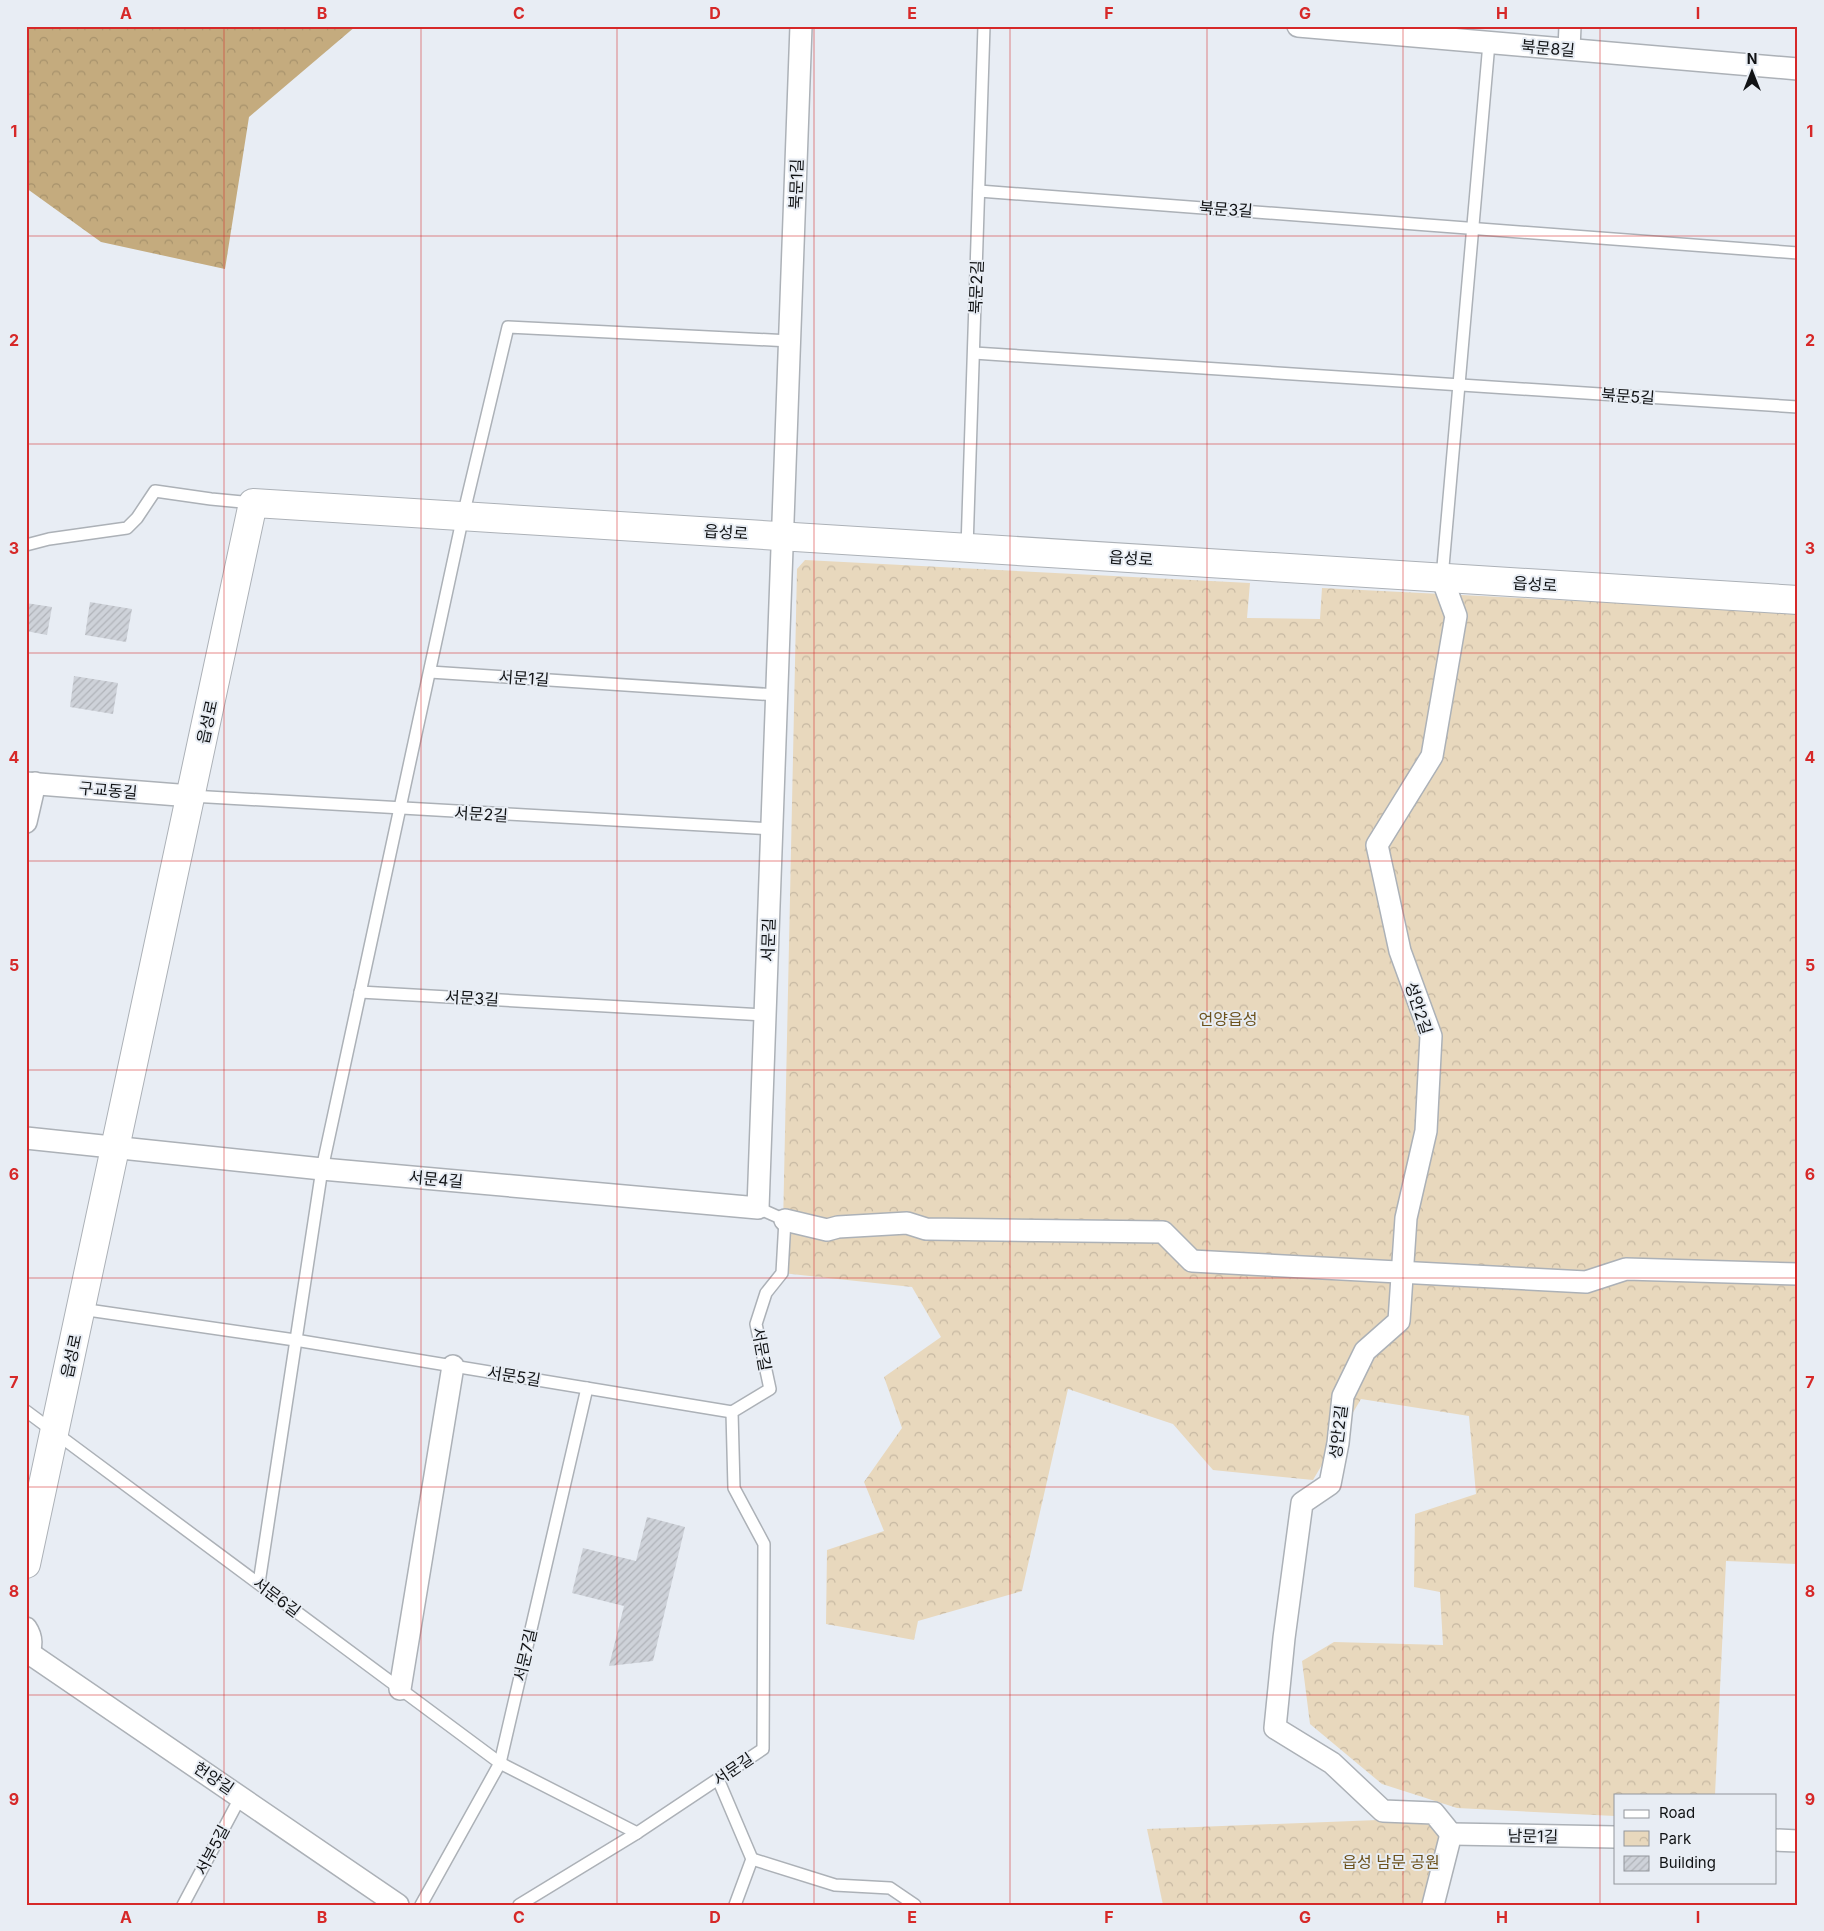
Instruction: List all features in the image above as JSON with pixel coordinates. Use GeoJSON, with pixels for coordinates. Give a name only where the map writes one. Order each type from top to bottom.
{"type":"FeatureCollection","features":[{"type":"Feature","properties":{"kind":"street","name":"북문1길"},"geometry":{"type":"LineString","coordinates":[[783,536],[801,26]]}},
{"type":"Feature","properties":{"kind":"street","name":"북문8길"},"geometry":{"type":"LineString","coordinates":[[1298,26],[1798,69]]}},
{"type":"Feature","properties":{"kind":"street"},"geometry":{"type":"LineString","coordinates":[[1569,49],[1570,26]]}},
{"type":"Feature","properties":{"kind":"street","name":"읍성로"},"geometry":{"type":"LineString","coordinates":[[26,1564],[254,502],[1798,600]]}},
{"type":"Feature","properties":{"kind":"street","name":"서문길"},"geometry":{"type":"LineString","coordinates":[[758,1208],[783,536]]}},
{"type":"Feature","properties":{"kind":"street","name":"성안2길"},"geometry":{"type":"LineString","coordinates":[[1442,578],[1456,616],[1432,756],[1378,845],[1400,951],[1430,1036],[1426,1131],[1406,1218],[1399,1321],[1365,1351],[1343,1396],[1338,1443],[1330,1484],[1302,1503],[1284,1638],[1275,1728],[1332,1763],[1382,1811],[1434,1813],[1451,1834]]}},
{"type":"Feature","properties":{"kind":"street"},"geometry":{"type":"LineString","coordinates":[[26,822],[30,783]]}},
{"type":"Feature","properties":{"kind":"street","name":"구교동길"},"geometry":{"type":"LineString","coordinates":[[30,783],[191,796]]}},
{"type":"Feature","properties":{"kind":"street"},"geometry":{"type":"LineString","coordinates":[[26,1138],[115,1148]]}},
{"type":"Feature","properties":{"kind":"street","name":"서문4길"},"geometry":{"type":"LineString","coordinates":[[115,1148],[322,1169],[758,1208]]}},
{"type":"Feature","properties":{"kind":"street"},"geometry":{"type":"LineString","coordinates":[[785,1220],[828,1230],[838,1227],[906,1223],[926,1229],[1162,1232],[1192,1261],[1586,1282],[1626,1269],[1798,1274]]}},
{"type":"Feature","properties":{"kind":"street"},"geometry":{"type":"LineString","coordinates":[[400,1689],[452,1366]]}},
{"type":"Feature","properties":{"kind":"street"},"geometry":{"type":"LineString","coordinates":[[26,1628],[31,1639],[28,1654]]}},
{"type":"Feature","properties":{"kind":"street","name":"헌양길"},"geometry":{"type":"LineString","coordinates":[[28,1654],[241,1796],[398,1905]]}},
{"type":"Feature","properties":{"kind":"street"},"geometry":{"type":"LineString","coordinates":[[1433,1905],[1451,1834]]}},
{"type":"Feature","properties":{"kind":"street","name":"남문1길"},"geometry":{"type":"LineString","coordinates":[[1451,1834],[1614,1838]]}},
{"type":"Feature","properties":{"kind":"street"},"geometry":{"type":"LineString","coordinates":[[1776,1840],[1798,1841]]}},
{"type":"Feature","properties":{"kind":"lane","name":"북문2길"},"geometry":{"type":"LineString","coordinates":[[967,548],[984,26]]}},
{"type":"Feature","properties":{"kind":"lane"},"geometry":{"type":"LineString","coordinates":[[1442,578],[1489,43]]}},
{"type":"Feature","properties":{"kind":"lane","name":"북문3길"},"geometry":{"type":"LineString","coordinates":[[979,191],[1472,228]]}},
{"type":"Feature","properties":{"kind":"lane"},"geometry":{"type":"LineString","coordinates":[[1472,228],[1798,252]]}},
{"type":"Feature","properties":{"kind":"lane"},"geometry":{"type":"LineString","coordinates":[[258,1583],[322,1169],[463,516],[508,327],[790,341]]}},
{"type":"Feature","properties":{"kind":"lane"},"geometry":{"type":"LineString","coordinates":[[974,353],[1459,385]]}},
{"type":"Feature","properties":{"kind":"lane","name":"북문5길"},"geometry":{"type":"LineString","coordinates":[[1459,385],[1798,407]]}},
{"type":"Feature","properties":{"kind":"lane"},"geometry":{"type":"LineString","coordinates":[[26,546],[48,539],[127,528],[137,518],[156,491],[211,499],[254,502]]}},
{"type":"Feature","properties":{"kind":"lane","name":"서문1길"},"geometry":{"type":"LineString","coordinates":[[430,672],[777,695]]}},
{"type":"Feature","properties":{"kind":"lane","name":"서문2길"},"geometry":{"type":"LineString","coordinates":[[191,796],[772,829]]}},
{"type":"Feature","properties":{"kind":"lane","name":"서문3길"},"geometry":{"type":"LineString","coordinates":[[360,992],[765,1015]]}},
{"type":"Feature","properties":{"kind":"lane"},"geometry":{"type":"LineString","coordinates":[[758,1208],[785,1220]]}},
{"type":"Feature","properties":{"kind":"lane","name":"서문길"},"geometry":{"type":"LineString","coordinates":[[519,1905],[637,1834],[763,1749],[764,1544],[734,1488],[732,1412],[770,1388],[756,1324],[766,1293],[782,1273],[785,1220]]}},
{"type":"Feature","properties":{"kind":"lane","name":"서문5길"},"geometry":{"type":"LineString","coordinates":[[81,1309],[295,1340],[732,1412]]}},
{"type":"Feature","properties":{"kind":"lane","name":"서문7길"},"geometry":{"type":"LineString","coordinates":[[421,1905],[500,1763],[587,1388]]}},
{"type":"Feature","properties":{"kind":"lane","name":"서문6길"},"geometry":{"type":"LineString","coordinates":[[26,1411],[500,1763],[637,1834]]}},
{"type":"Feature","properties":{"kind":"lane"},"geometry":{"type":"LineString","coordinates":[[718,1779],[752,1859],[735,1905]]}},
{"type":"Feature","properties":{"kind":"lane","name":"서부5길"},"geometry":{"type":"LineString","coordinates":[[183,1905],[241,1796]]}},
{"type":"Feature","properties":{"kind":"lane"},"geometry":{"type":"LineString","coordinates":[[752,1859],[835,1885],[890,1888],[915,1905]]}},
{"type":"Feature","properties":{"kind":"green space"},"geometry":{"type":"Polygon","coordinates":[[[26,26],[356,26],[249,117],[225,269],[101,242],[26,188],[26,26]]]}},
{"type":"Feature","properties":{"kind":"green space","name":"언양읍성"},"geometry":{"type":"Polygon","coordinates":[[[805,560],[1250,583],[1247,618],[1320,619],[1322,588],[1798,612],[1798,1564],[1726,1561],[1715,1794],[1614,1794],[1614,1816],[1457,1808],[1382,1784],[1310,1724],[1302,1661],[1334,1642],[1443,1645],[1440,1592],[1414,1587],[1415,1514],[1476,1494],[1469,1416],[1361,1399],[1313,1480],[1213,1470],[1173,1424],[1068,1389],[1022,1591],[918,1621],[914,1640],[826,1624],[827,1550],[884,1531],[864,1482],[902,1428],[884,1377],[941,1337],[912,1287],[782,1273],[797,569],[805,560]]]}},
{"type":"Feature","properties":{"kind":"green space","name":"읍성 남문 공원"},"geometry":{"type":"Polygon","coordinates":[[[1429,1818],[1441,1840],[1426,1905],[1163,1905],[1147,1829],[1429,1818]]]}},
{"type":"Feature","properties":{"kind":"building"},"geometry":{"type":"Polygon","coordinates":[[[90,602],[132,609],[126,642],[85,635],[90,602]]]}},
{"type":"Feature","properties":{"kind":"building"},"geometry":{"type":"Polygon","coordinates":[[[26,603],[52,607],[47,635],[26,631],[26,603]]]}},
{"type":"Feature","properties":{"kind":"building"},"geometry":{"type":"Polygon","coordinates":[[[74,676],[118,683],[113,714],[70,707],[74,676]]]}},
{"type":"Feature","properties":{"kind":"building"},"geometry":{"type":"Polygon","coordinates":[[[647,1517],[685,1527],[653,1661],[609,1666],[624,1606],[572,1593],[583,1548],[636,1561],[647,1517]]]}}]}
